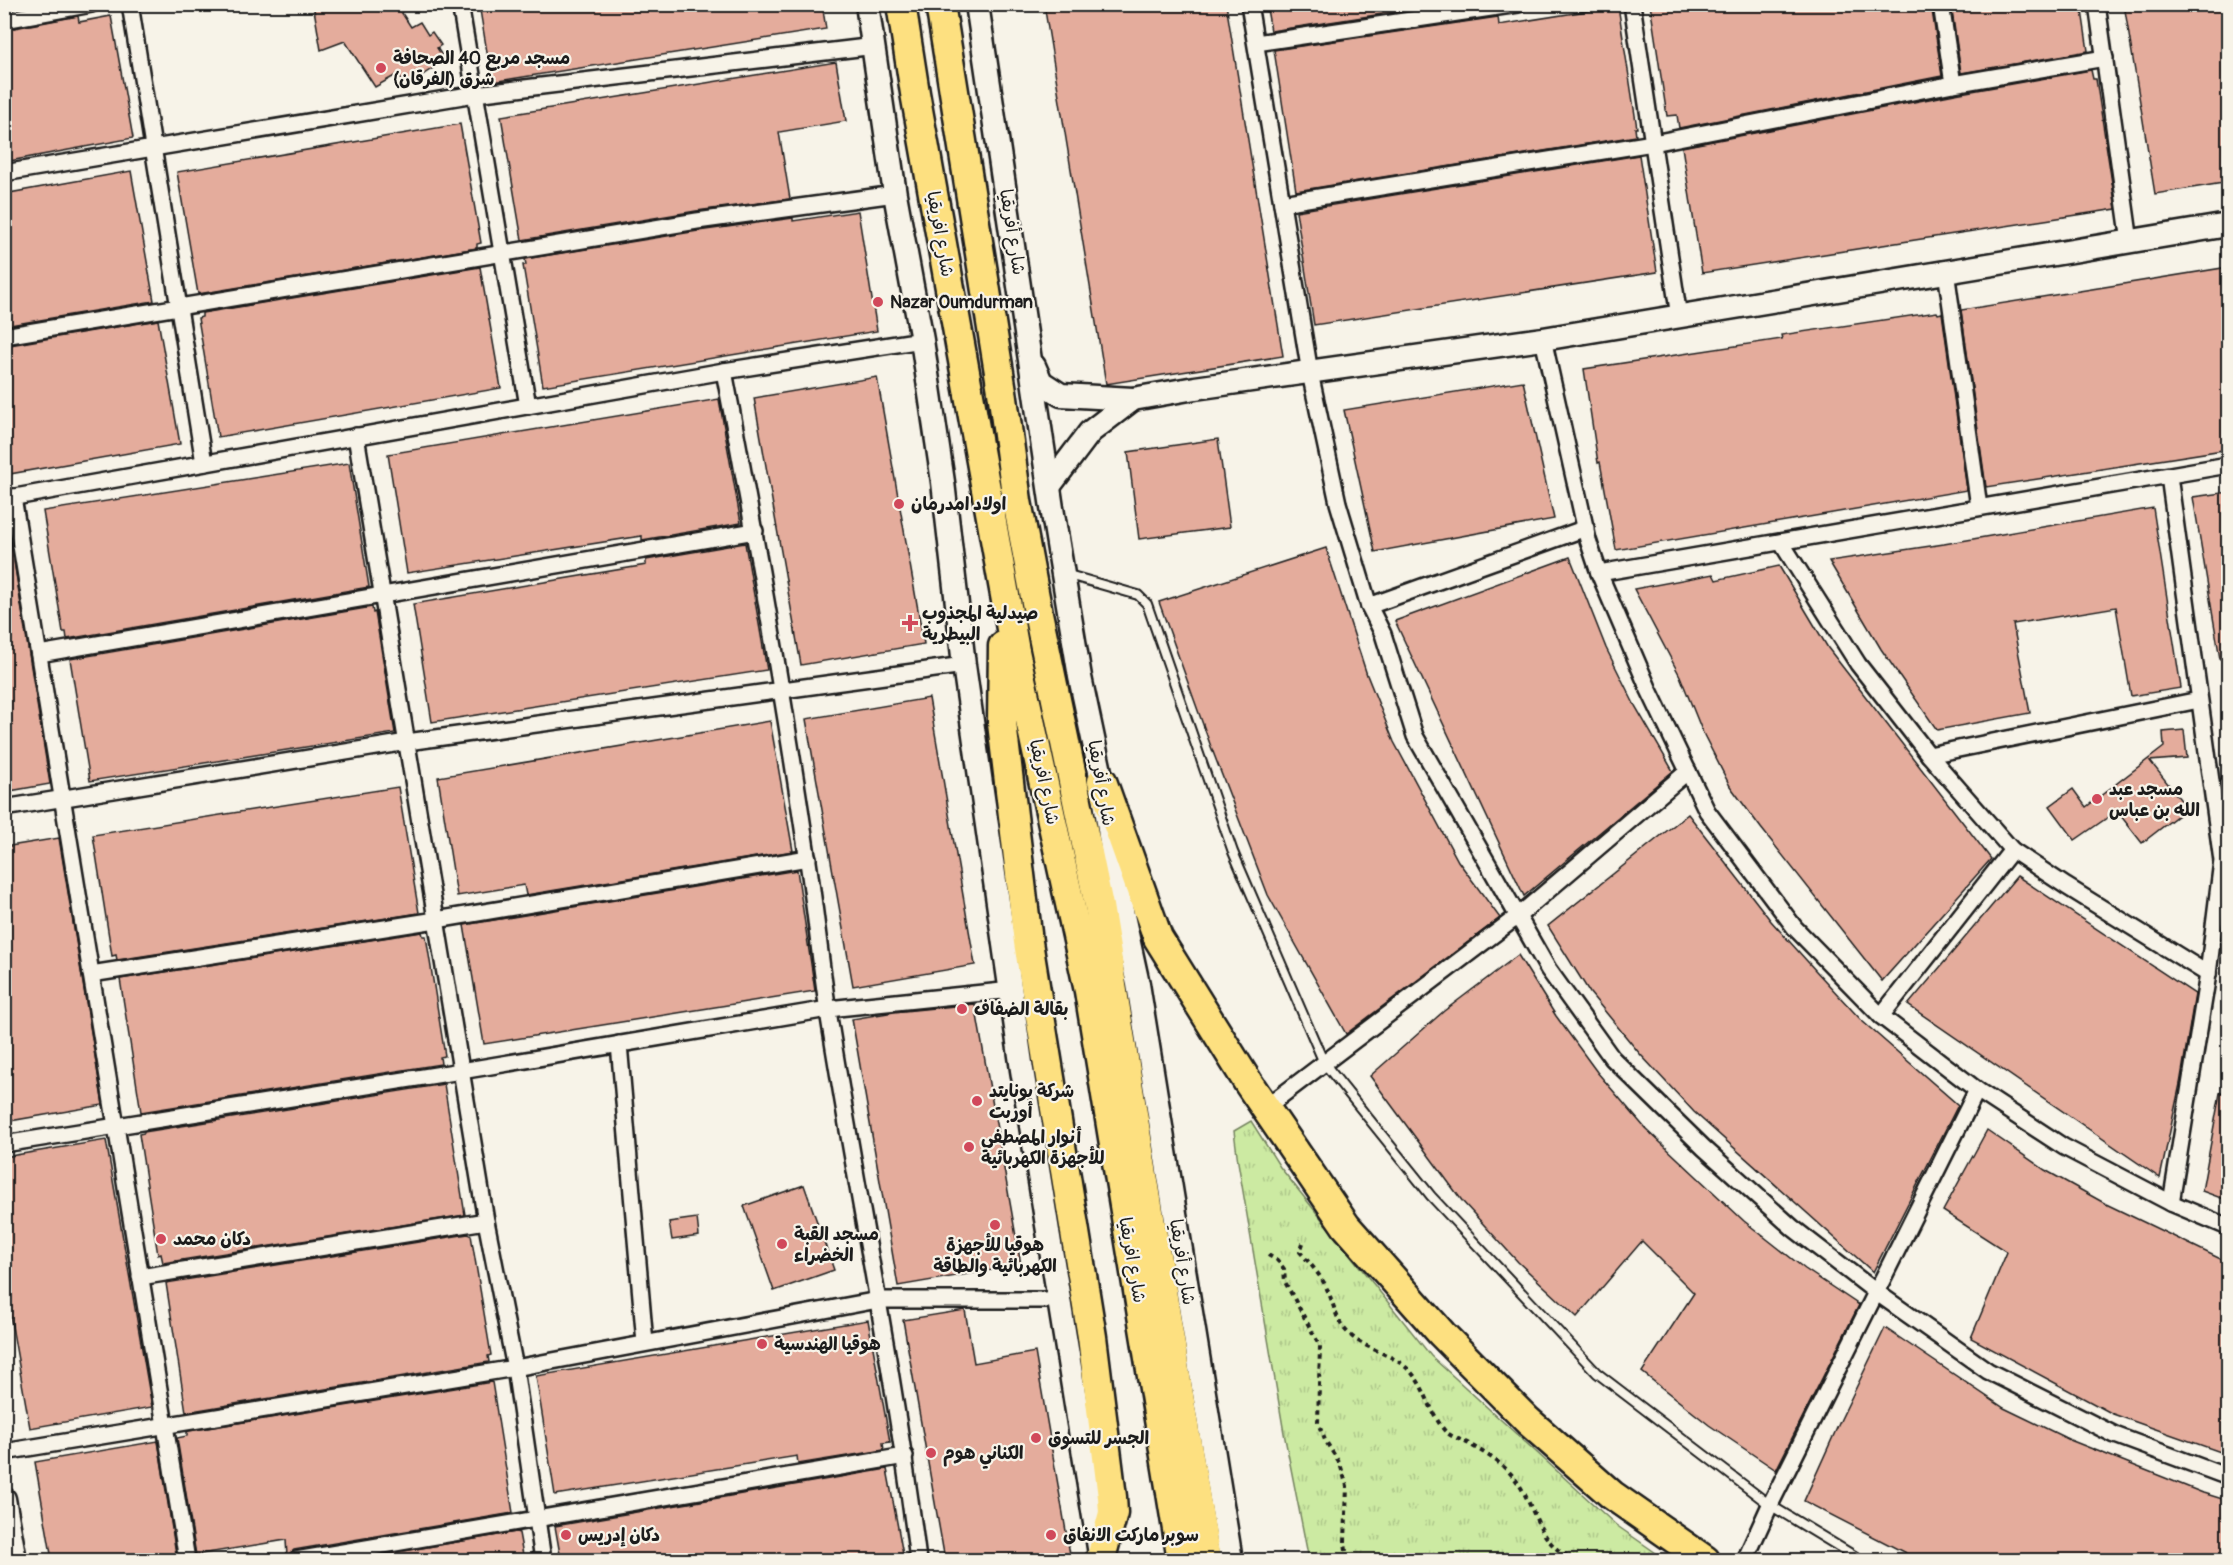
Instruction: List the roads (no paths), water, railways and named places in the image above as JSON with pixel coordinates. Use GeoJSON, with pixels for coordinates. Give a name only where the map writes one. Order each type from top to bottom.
{"type":"FeatureCollection","features":[{"type":"Feature","properties":{"kind":"highway","name":"شارع افريقيا"},"geometry":{"type":"LineString","coordinates":[[901,4],[1015,651],[1089,991],[1206,1560]]}},
{"type":"Feature","properties":{"kind":"highway","name":"شارع افريقيا"},"geometry":{"type":"LineString","coordinates":[[940,4],[1002,391],[1017,501],[1099,906],[1182,1560]]}},
{"type":"Feature","properties":{"kind":"highway"},"geometry":{"type":"LineString","coordinates":[[1003,584],[1002,723],[1028,942],[1092,1337],[1112,1497],[1113,1513],[1101,1559]]}},
{"type":"Feature","properties":{"kind":"highway"},"geometry":{"type":"LineString","coordinates":[[1102,781],[1158,938],[1265,1108],[1346,1226],[1442,1334],[1528,1421],[1612,1495],[1705,1560]]}},
{"type":"Feature","properties":{"kind":"street"},"geometry":{"type":"LineString","coordinates":[[4,20],[92,4]]}},
{"type":"Feature","properties":{"kind":"street"},"geometry":{"type":"LineString","coordinates":[[130,4],[204,463]]}},
{"type":"Feature","properties":{"kind":"street"},"geometry":{"type":"LineString","coordinates":[[460,4],[528,406]]}},
{"type":"Feature","properties":{"kind":"street"},"geometry":{"type":"LineString","coordinates":[[867,4],[895,194],[922,340],[943,482],[964,665],[1022,1070],[1101,1559]]}},
{"type":"Feature","properties":{"kind":"street","name":"شارع أفريقيا"},"geometry":{"type":"LineString","coordinates":[[977,4],[1080,677],[1102,781],[1119,897],[1138,984],[1231,1560]]}},
{"type":"Feature","properties":{"kind":"street"},"geometry":{"type":"LineString","coordinates":[[1249,4],[1310,373],[1338,503],[1369,606],[1383,634],[1415,736],[1548,969],[1612,1058],[1704,1148],[1793,1228],[1876,1292],[1988,1371],[2115,1435],[2229,1477]]}},
{"type":"Feature","properties":{"kind":"street"},"geometry":{"type":"LineString","coordinates":[[1256,43],[1518,4]]}},
{"type":"Feature","properties":{"kind":"street"},"geometry":{"type":"LineString","coordinates":[[1632,4],[1679,317]]}},
{"type":"Feature","properties":{"kind":"street"},"geometry":{"type":"LineString","coordinates":[[1941,4],[1953,84]]}},
{"type":"Feature","properties":{"kind":"street"},"geometry":{"type":"LineString","coordinates":[[2097,4],[2130,242]]}},
{"type":"Feature","properties":{"kind":"street"},"geometry":{"type":"LineString","coordinates":[[4,173],[475,94],[875,46]]}},
{"type":"Feature","properties":{"kind":"street"},"geometry":{"type":"LineString","coordinates":[[1282,203],[1653,143],[1953,84],[2105,58]]}},
{"type":"Feature","properties":{"kind":"street"},"geometry":{"type":"LineString","coordinates":[[4,336],[697,221],[895,194]]}},
{"type":"Feature","properties":{"kind":"street"},"geometry":{"type":"LineString","coordinates":[[1031,360],[1041,382],[1061,395],[1133,399],[1543,339],[2229,225]]}},
{"type":"Feature","properties":{"kind":"street"},"geometry":{"type":"LineString","coordinates":[[1946,271],[1979,507]]}},
{"type":"Feature","properties":{"kind":"street"},"geometry":{"type":"LineString","coordinates":[[1543,339],[1586,528],[1599,573],[1649,690],[1707,811],[1796,928],[1881,1016],[1977,1090],[2064,1147],[2171,1203],[2229,1227]]}},
{"type":"Feature","properties":{"kind":"street"},"geometry":{"type":"LineString","coordinates":[[187,1560],[39,654],[9,498],[724,371],[922,340]]}},
{"type":"Feature","properties":{"kind":"street"},"geometry":{"type":"LineString","coordinates":[[724,371],[755,531],[782,690],[828,1009],[905,1456],[918,1560]]}},
{"type":"Feature","properties":{"kind":"street"},"geometry":{"type":"LineString","coordinates":[[1050,485],[1090,432],[1133,399]]}},
{"type":"Feature","properties":{"kind":"street"},"geometry":{"type":"LineString","coordinates":[[356,436],[486,1221],[514,1368],[543,1560]]}},
{"type":"Feature","properties":{"kind":"street"},"geometry":{"type":"LineString","coordinates":[[1599,573],[2229,465]]}},
{"type":"Feature","properties":{"kind":"street"},"geometry":{"type":"LineString","coordinates":[[2169,476],[2199,700],[2225,860],[2171,1203]]}},
{"type":"Feature","properties":{"kind":"street"},"geometry":{"type":"LineString","coordinates":[[1369,606],[1586,528]]}},
{"type":"Feature","properties":{"kind":"street"},"geometry":{"type":"LineString","coordinates":[[39,654],[755,531]]}},
{"type":"Feature","properties":{"kind":"street"},"geometry":{"type":"LineString","coordinates":[[1781,542],[1858,664],[1929,755],[2012,850],[2208,974]]}},
{"type":"Feature","properties":{"kind":"street"},"geometry":{"type":"LineString","coordinates":[[4,808],[407,742],[964,665]]}},
{"type":"Feature","properties":{"kind":"street"},"geometry":{"type":"LineString","coordinates":[[1929,755],[2199,700]]}},
{"type":"Feature","properties":{"kind":"street"},"geometry":{"type":"LineString","coordinates":[[1265,1108],[1518,916],[1688,771]]}},
{"type":"Feature","properties":{"kind":"street"},"geometry":{"type":"LineString","coordinates":[[1881,1016],[2012,850]]}},
{"type":"Feature","properties":{"kind":"street"},"geometry":{"type":"LineString","coordinates":[[91,974],[808,858]]}},
{"type":"Feature","properties":{"kind":"street"},"geometry":{"type":"LineString","coordinates":[[4,1144],[461,1071],[828,1009],[1012,990]]}},
{"type":"Feature","properties":{"kind":"street"},"geometry":{"type":"LineString","coordinates":[[619,1044],[645,1343]]}},
{"type":"Feature","properties":{"kind":"street"},"geometry":{"type":"LineString","coordinates":[[1745,1560],[1770,1505],[1977,1090]]}},
{"type":"Feature","properties":{"kind":"street"},"geometry":{"type":"LineString","coordinates":[[140,1277],[486,1221]]}},
{"type":"Feature","properties":{"kind":"street"},"geometry":{"type":"LineString","coordinates":[[4,1452],[514,1368],[878,1300],[1060,1300]]}},
{"type":"Feature","properties":{"kind":"street"},"geometry":{"type":"LineString","coordinates":[[296,1560],[905,1456]]}},
{"type":"Feature","properties":{"kind":"street"},"geometry":{"type":"LineString","coordinates":[[4,1499],[15,1560]]}},
{"type":"Feature","properties":{"kind":"lane"},"geometry":{"type":"LineString","coordinates":[[1064,574],[1138,595],[1146,604],[1233,852],[1324,1063],[1431,1196],[1597,1373],[1770,1505],[1861,1560]]}},
{"type":"Feature","properties":{"kind":"place","name":"مسجد مربع 40 الصحافة شرق (الفرقان)"},"geometry":{"type":"Point","coordinates":[381,68]}},
{"type":"Feature","properties":{"kind":"place","name":"Nazar Oumdurman"},"geometry":{"type":"Point","coordinates":[878,302]}},
{"type":"Feature","properties":{"kind":"place","name":"اولاد امدرمان"},"geometry":{"type":"Point","coordinates":[899,504]}},
{"type":"Feature","properties":{"kind":"place","name":"صيدلية المجذوب البيطرية"},"geometry":{"type":"Point","coordinates":[910,623]}},
{"type":"Feature","properties":{"kind":"place","name":"مسجد عبد الله بن عباس"},"geometry":{"type":"Point","coordinates":[2097,799]}},
{"type":"Feature","properties":{"kind":"place","name":"بقالة الضفاف"},"geometry":{"type":"Point","coordinates":[962,1009]}},
{"type":"Feature","properties":{"kind":"place","name":"شركة يونايتد أوربت"},"geometry":{"type":"Point","coordinates":[977,1101]}},
{"type":"Feature","properties":{"kind":"place","name":"أنوار المصطفى للأجهزة الكهربائية"},"geometry":{"type":"Point","coordinates":[969,1147]}},
{"type":"Feature","properties":{"kind":"place","name":"هوقيا للأجهزة الكهربائية والطاقة"},"geometry":{"type":"Point","coordinates":[995,1225]}},
{"type":"Feature","properties":{"kind":"place","name":"دكان محمد"},"geometry":{"type":"Point","coordinates":[161,1239]}},
{"type":"Feature","properties":{"kind":"place","name":"مسجد القبة الخضراء"},"geometry":{"type":"Point","coordinates":[782,1244]}},
{"type":"Feature","properties":{"kind":"place","name":"هوقيا الهندسية"},"geometry":{"type":"Point","coordinates":[762,1344]}},
{"type":"Feature","properties":{"kind":"place","name":"الجسر للتسوق"},"geometry":{"type":"Point","coordinates":[1036,1438]}},
{"type":"Feature","properties":{"kind":"place","name":"الكناني هوم"},"geometry":{"type":"Point","coordinates":[931,1453]}},
{"type":"Feature","properties":{"kind":"place","name":"دكان إدريس"},"geometry":{"type":"Point","coordinates":[566,1535]}},
{"type":"Feature","properties":{"kind":"place","name":"سوبر ماركت الانفاق"},"geometry":{"type":"Point","coordinates":[1051,1535]}}]}
